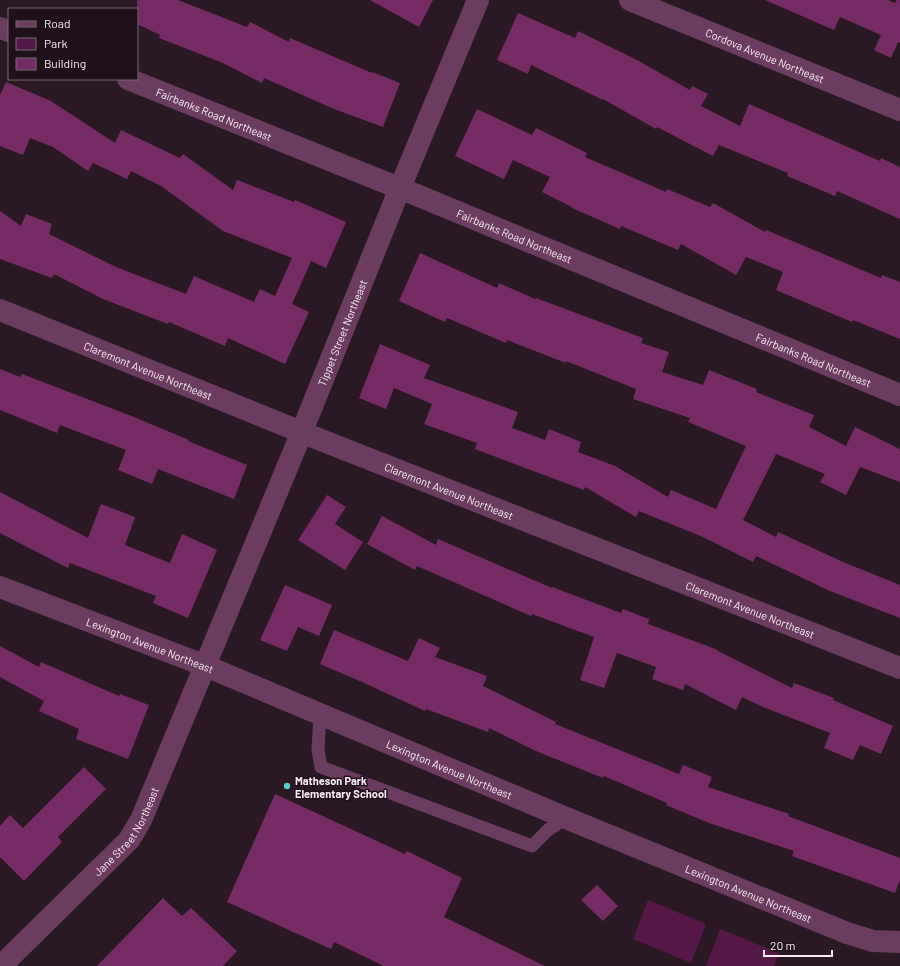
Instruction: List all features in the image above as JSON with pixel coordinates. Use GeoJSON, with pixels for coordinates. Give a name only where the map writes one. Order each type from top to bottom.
{"type":"FeatureCollection","features":[{"type":"Feature","properties":{"kind":"street","name":"Tippet Street Northeast"},"geometry":{"type":"LineString","coordinates":[[206,666],[478,0]]}},
{"type":"Feature","properties":{"kind":"street","name":"Cordova Avenue Northeast"},"geometry":{"type":"LineString","coordinates":[[630,0],[900,110]]}},
{"type":"Feature","properties":{"kind":"street","name":"Fairbanks Road Northeast"},"geometry":{"type":"LineString","coordinates":[[130,80],[400,188],[900,395]]}},
{"type":"Feature","properties":{"kind":"street","name":"Claremont Avenue Northeast"},"geometry":{"type":"LineString","coordinates":[[0,310],[302,432],[900,668]]}},
{"type":"Feature","properties":{"kind":"street","name":"Lexington Avenue Northeast"},"geometry":{"type":"LineString","coordinates":[[0,587],[206,666],[566,818],[847,932],[873,941],[900,942]]}},
{"type":"Feature","properties":{"kind":"street","name":"Jane Street Northeast"},"geometry":{"type":"LineString","coordinates":[[1,966],[128,840],[141,820],[150,802],[193,694],[206,666]]}},
{"type":"Feature","properties":{"kind":"lane"},"geometry":{"type":"LineString","coordinates":[[320,714],[318,750],[320,767],[532,846],[548,830],[566,818]]}},
{"type":"Feature","properties":{"kind":"green space"},"geometry":{"type":"Polygon","coordinates":[[[648,900],[706,924],[691,963],[633,939],[648,900]]]}},
{"type":"Feature","properties":{"kind":"green space"},"geometry":{"type":"Polygon","coordinates":[[[720,929],[779,953],[774,966],[706,966],[720,929]]]}},
{"type":"Feature","properties":{"kind":"building"},"geometry":{"type":"Polygon","coordinates":[[[137,0],[178,0],[247,27],[250,22],[289,42],[290,38],[372,73],[400,83],[383,127],[334,109],[264,78],[262,83],[223,63],[159,38],[160,35],[138,24],[137,0]]]}},
{"type":"Feature","properties":{"kind":"building"},"geometry":{"type":"Polygon","coordinates":[[[370,0],[433,0],[419,27],[370,0]]]}},
{"type":"Feature","properties":{"kind":"building"},"geometry":{"type":"Polygon","coordinates":[[[765,0],[888,0],[895,3],[897,0],[900,0],[900,43],[898,42],[891,58],[874,50],[881,35],[840,17],[834,30],[765,0]]]}},
{"type":"Feature","properties":{"kind":"building"},"geometry":{"type":"Polygon","coordinates":[[[518,13],[575,38],[578,31],[637,60],[690,90],[692,86],[708,94],[701,106],[740,126],[749,104],[880,161],[881,158],[900,167],[900,219],[837,191],[835,196],[787,176],[788,173],[719,145],[713,156],[657,127],[656,129],[603,99],[531,65],[528,74],[497,60],[518,13]]]}},
{"type":"Feature","properties":{"kind":"building"},"geometry":{"type":"Polygon","coordinates":[[[6,82],[51,101],[115,143],[121,130],[180,158],[183,154],[233,190],[237,180],[294,202],[295,200],[346,222],[326,268],[311,261],[292,304],[309,312],[285,364],[228,338],[225,346],[169,322],[168,324],[103,299],[54,274],[52,278],[0,259],[0,211],[21,226],[26,214],[52,224],[49,234],[116,267],[186,294],[194,276],[254,302],[260,289],[275,296],[292,258],[223,231],[161,186],[131,171],[127,179],[93,163],[88,171],[53,147],[30,138],[23,155],[0,146],[0,95],[6,82]]]}},
{"type":"Feature","properties":{"kind":"building"},"geometry":{"type":"Polygon","coordinates":[[[477,109],[532,135],[536,128],[587,153],[585,157],[666,192],[667,189],[710,207],[713,203],[765,232],[766,230],[881,278],[882,275],[900,282],[900,339],[853,320],[852,322],[776,290],[783,272],[746,257],[736,275],[681,244],[678,250],[621,226],[620,229],[572,208],[542,192],[550,177],[513,160],[504,179],[455,156],[477,109]]]}},
{"type":"Feature","properties":{"kind":"building"},"geometry":{"type":"Polygon","coordinates":[[[420,253],[497,288],[499,283],[535,299],[536,298],[643,338],[641,343],[669,352],[662,372],[703,385],[709,370],[757,389],[756,392],[814,415],[809,427],[846,446],[855,427],[900,449],[900,482],[860,467],[846,495],[820,482],[825,474],[776,454],[743,520],[776,537],[778,532],[843,562],[900,585],[900,618],[830,591],[756,556],[753,562],[703,537],[639,511],[636,517],[585,487],[584,490],[475,449],[477,443],[424,424],[432,404],[394,388],[386,409],[359,398],[380,344],[430,365],[424,378],[518,412],[512,428],[545,440],[549,429],[581,442],[578,452],[615,466],[668,497],[671,490],[716,509],[746,446],[688,422],[690,418],[633,399],[636,389],[566,361],[566,363],[507,340],[506,343],[447,318],[445,322],[399,301],[420,253]]]}},
{"type":"Feature","properties":{"kind":"building"},"geometry":{"type":"Polygon","coordinates":[[[0,369],[20,377],[22,374],[129,415],[247,465],[234,499],[158,469],[152,484],[118,470],[126,450],[60,425],[57,433],[0,410],[0,369]]]}},
{"type":"Feature","properties":{"kind":"building"},"geometry":{"type":"Polygon","coordinates":[[[0,492],[88,538],[101,504],[135,517],[125,545],[170,563],[182,534],[217,550],[188,618],[153,603],[156,596],[70,563],[68,568],[0,533],[0,492]]]}},
{"type":"Feature","properties":{"kind":"building"},"geometry":{"type":"Polygon","coordinates":[[[327,495],[346,507],[335,524],[363,542],[345,570],[298,540],[327,495]]]}},
{"type":"Feature","properties":{"kind":"building"},"geometry":{"type":"Polygon","coordinates":[[[382,516],[436,545],[438,539],[552,588],[621,613],[623,609],[649,619],[648,624],[718,650],[792,688],[794,683],[834,698],[833,700],[893,726],[881,754],[860,745],[853,760],[824,748],[830,733],[763,707],[742,697],[736,710],[685,684],[683,690],[652,679],[656,667],[617,653],[604,688],[580,680],[594,637],[532,614],[531,616],[417,566],[415,570],[367,544],[382,516]]]}},
{"type":"Feature","properties":{"kind":"building"},"geometry":{"type":"Polygon","coordinates":[[[285,585],[332,605],[319,636],[298,627],[287,651],[260,640],[285,585]]]}},
{"type":"Feature","properties":{"kind":"building"},"geometry":{"type":"Polygon","coordinates":[[[334,630],[408,661],[419,638],[440,648],[435,657],[487,676],[483,686],[556,722],[555,724],[679,774],[683,765],[712,777],[708,787],[789,814],[788,816],[900,858],[900,880],[895,893],[792,856],[794,851],[709,823],[604,776],[603,778],[536,751],[489,728],[488,732],[426,709],[425,711],[320,664],[334,630]]]}},
{"type":"Feature","properties":{"kind":"building"},"geometry":{"type":"Polygon","coordinates":[[[0,646],[39,667],[41,662],[119,696],[120,694],[149,705],[128,759],[76,739],[79,729],[39,711],[44,701],[0,677],[0,646]]]}},
{"type":"Feature","properties":{"kind":"building"},"geometry":{"type":"Polygon","coordinates":[[[84,767],[106,789],[58,837],[62,842],[24,881],[0,857],[0,826],[10,815],[23,828],[84,767]]]}},
{"type":"Feature","properties":{"kind":"building"},"geometry":{"type":"Polygon","coordinates":[[[275,794],[405,854],[407,851],[462,878],[444,917],[545,966],[384,966],[334,942],[331,949],[227,902],[275,794]]]}},
{"type":"Feature","properties":{"kind":"building"},"geometry":{"type":"Polygon","coordinates":[[[597,885],[618,906],[603,921],[581,900],[597,885]]]}},
{"type":"Feature","properties":{"kind":"building"},"geometry":{"type":"Polygon","coordinates":[[[163,898],[182,916],[191,908],[237,951],[223,966],[97,966],[163,898]]]}},
{"type":"Feature","properties":{"kind":"place","name":"Matheson Park Elementary School"},"geometry":{"type":"Point","coordinates":[287,786]}}]}
